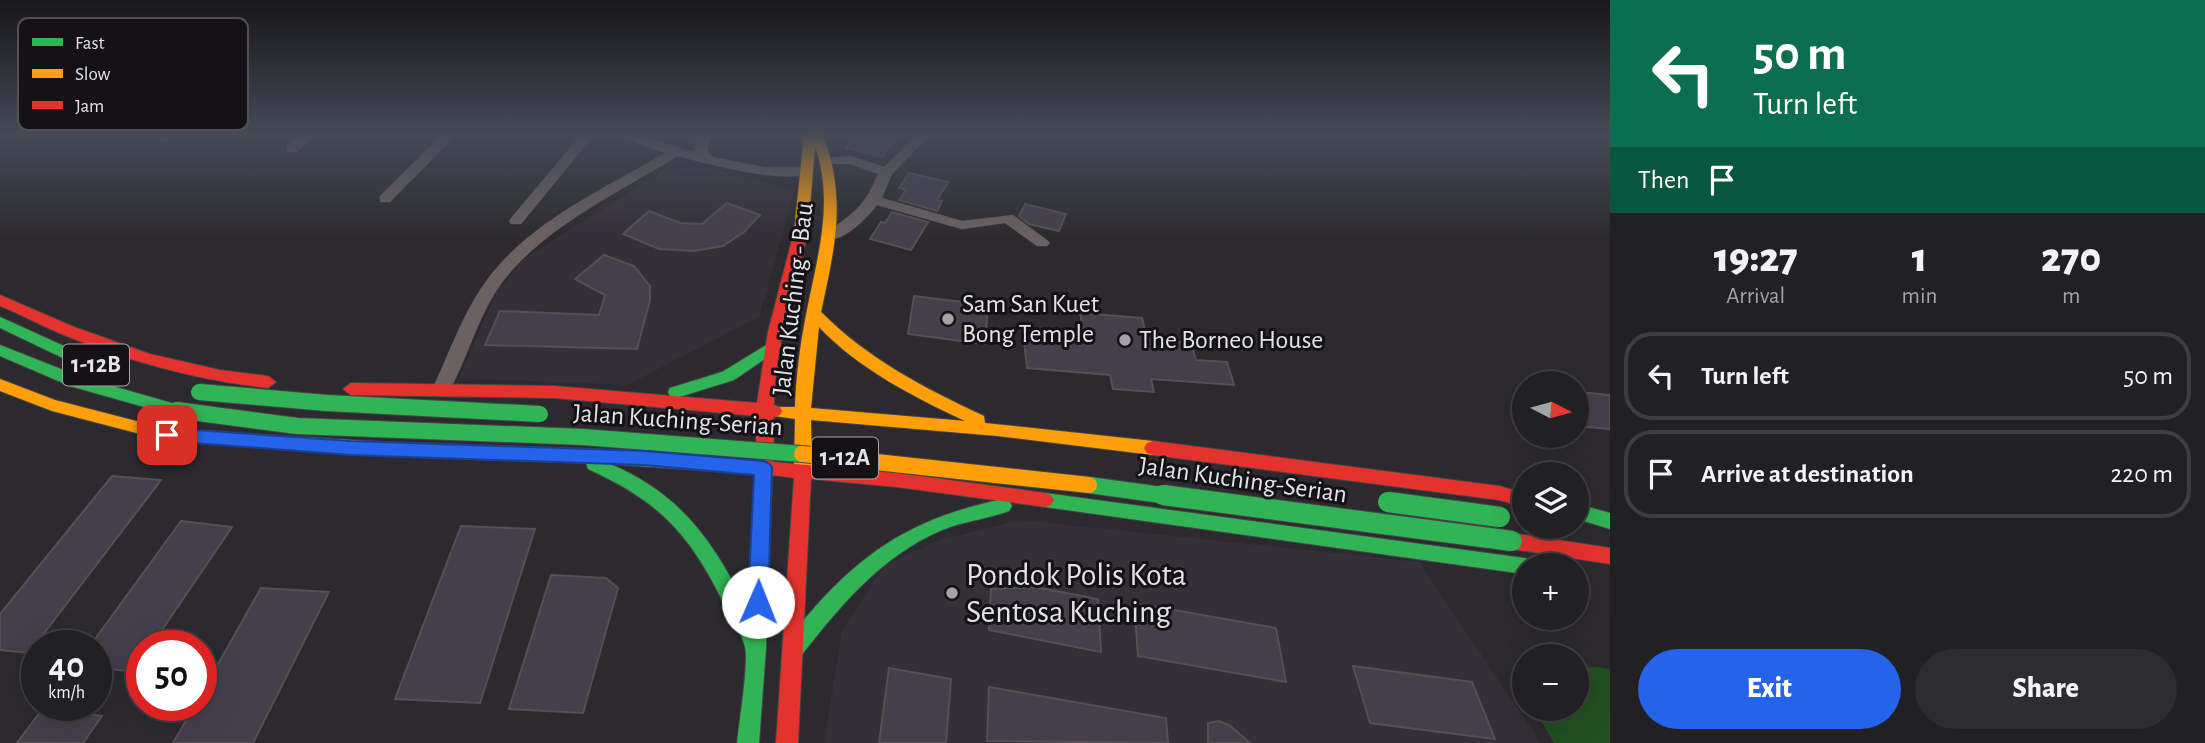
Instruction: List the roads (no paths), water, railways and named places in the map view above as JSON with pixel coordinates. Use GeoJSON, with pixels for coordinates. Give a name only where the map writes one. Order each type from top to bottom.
{"type":"FeatureCollection","features":[{"type":"Feature","properties":{"kind":"main road","name":"Jalan Kuching - Bau"},"geometry":{"type":"LineString","coordinates":[[787,743],[803,472],[803,413],[814,313],[833,217],[828,170]]}},
{"type":"Feature","properties":{"kind":"main road","name":"Jalan Kuching - Bau"},"geometry":{"type":"LineString","coordinates":[[748,743],[756,648],[764,410],[773,346],[800,243],[806,171]]}},
{"type":"Feature","properties":{"kind":"main road"},"geometry":{"type":"LineString","coordinates":[[0,300],[91,340],[195,373],[238,380],[366,390],[554,392],[998,430],[1200,453],[1512,497]]}},
{"type":"Feature","properties":{"kind":"main road"},"geometry":{"type":"LineString","coordinates":[[814,313],[829,333],[859,357],[902,383],[998,430]]}},
{"type":"Feature","properties":{"kind":"main road","name":"1-12B"},"geometry":{"type":"LineString","coordinates":[[0,322],[72,356],[138,378]]}},
{"type":"Feature","properties":{"kind":"main road"},"geometry":{"type":"LineString","coordinates":[[640,399],[714,384],[751,366],[773,346]]}},
{"type":"Feature","properties":{"kind":"main road","name":"Jalan Kuching-Serian"},"geometry":{"type":"LineString","coordinates":[[0,350],[76,382],[176,410],[297,426],[583,437],[867,460],[1024,476],[1610,556]]}},
{"type":"Feature","properties":{"kind":"main road"},"geometry":{"type":"LineString","coordinates":[[0,385],[52,405],[167,435],[351,448],[644,458],[897,480],[1512,564]]}},
{"type":"Feature","properties":{"kind":"main road","name":"Jalan Kuching-Serian"},"geometry":{"type":"LineString","coordinates":[[193,391],[327,403],[552,415]]}},
{"type":"Feature","properties":{"kind":"main road","name":"Jalan Kuching-Serian"},"geometry":{"type":"LineString","coordinates":[[753,429],[818,435]]}},
{"type":"Feature","properties":{"kind":"main road"},"geometry":{"type":"LineString","coordinates":[[553,455],[624,474],[679,517],[701,541],[716,564],[756,648]]}},
{"type":"Feature","properties":{"kind":"main road","name":"Jalan Kuching-Serian"},"geometry":{"type":"LineString","coordinates":[[1375,501],[1506,517]]}},
{"type":"Feature","properties":{"kind":"main road"},"geometry":{"type":"LineString","coordinates":[[793,650],[815,620],[873,559],[928,525],[957,512],[1057,502]]}},
{"type":"Feature","properties":{"kind":"main road"},"geometry":{"type":"LineString","coordinates":[[1589,516],[1610,523]]}},
{"type":"Feature","properties":{"kind":"main road"},"geometry":{"type":"LineString","coordinates":[[1589,522],[1610,523]]}},
{"type":"Feature","properties":{"kind":"street"},"geometry":{"type":"LineString","coordinates":[[384,199],[414,170]]}},
{"type":"Feature","properties":{"kind":"street"},"geometry":{"type":"LineString","coordinates":[[516,221],[559,170]]}},
{"type":"Feature","properties":{"kind":"street"},"geometry":{"type":"LineString","coordinates":[[441,390],[484,300],[504,271],[520,254],[546,235],[647,170]]}},
{"type":"Feature","properties":{"kind":"street"},"geometry":{"type":"LineString","coordinates":[[761,170],[776,173],[806,171]]}},
{"type":"Feature","properties":{"kind":"street"},"geometry":{"type":"LineString","coordinates":[[879,170],[886,172]]}},
{"type":"Feature","properties":{"kind":"street"},"geometry":{"type":"LineString","coordinates":[[831,236],[849,225],[874,200],[888,170]]}},
{"type":"Feature","properties":{"kind":"street"},"geometry":{"type":"LineString","coordinates":[[874,200],[962,225],[1009,218],[1042,243]]}},
{"type":"Feature","properties":{"kind":"place","name":"Sam San Kuet Bong Temple"},"geometry":{"type":"Point","coordinates":[948,319]}},
{"type":"Feature","properties":{"kind":"place","name":"The Borneo House"},"geometry":{"type":"Point","coordinates":[1125,340]}},
{"type":"Feature","properties":{"kind":"place","name":"Pondok Polis Kota Sentosa Kuching"},"geometry":{"type":"Point","coordinates":[952,593]}}]}
